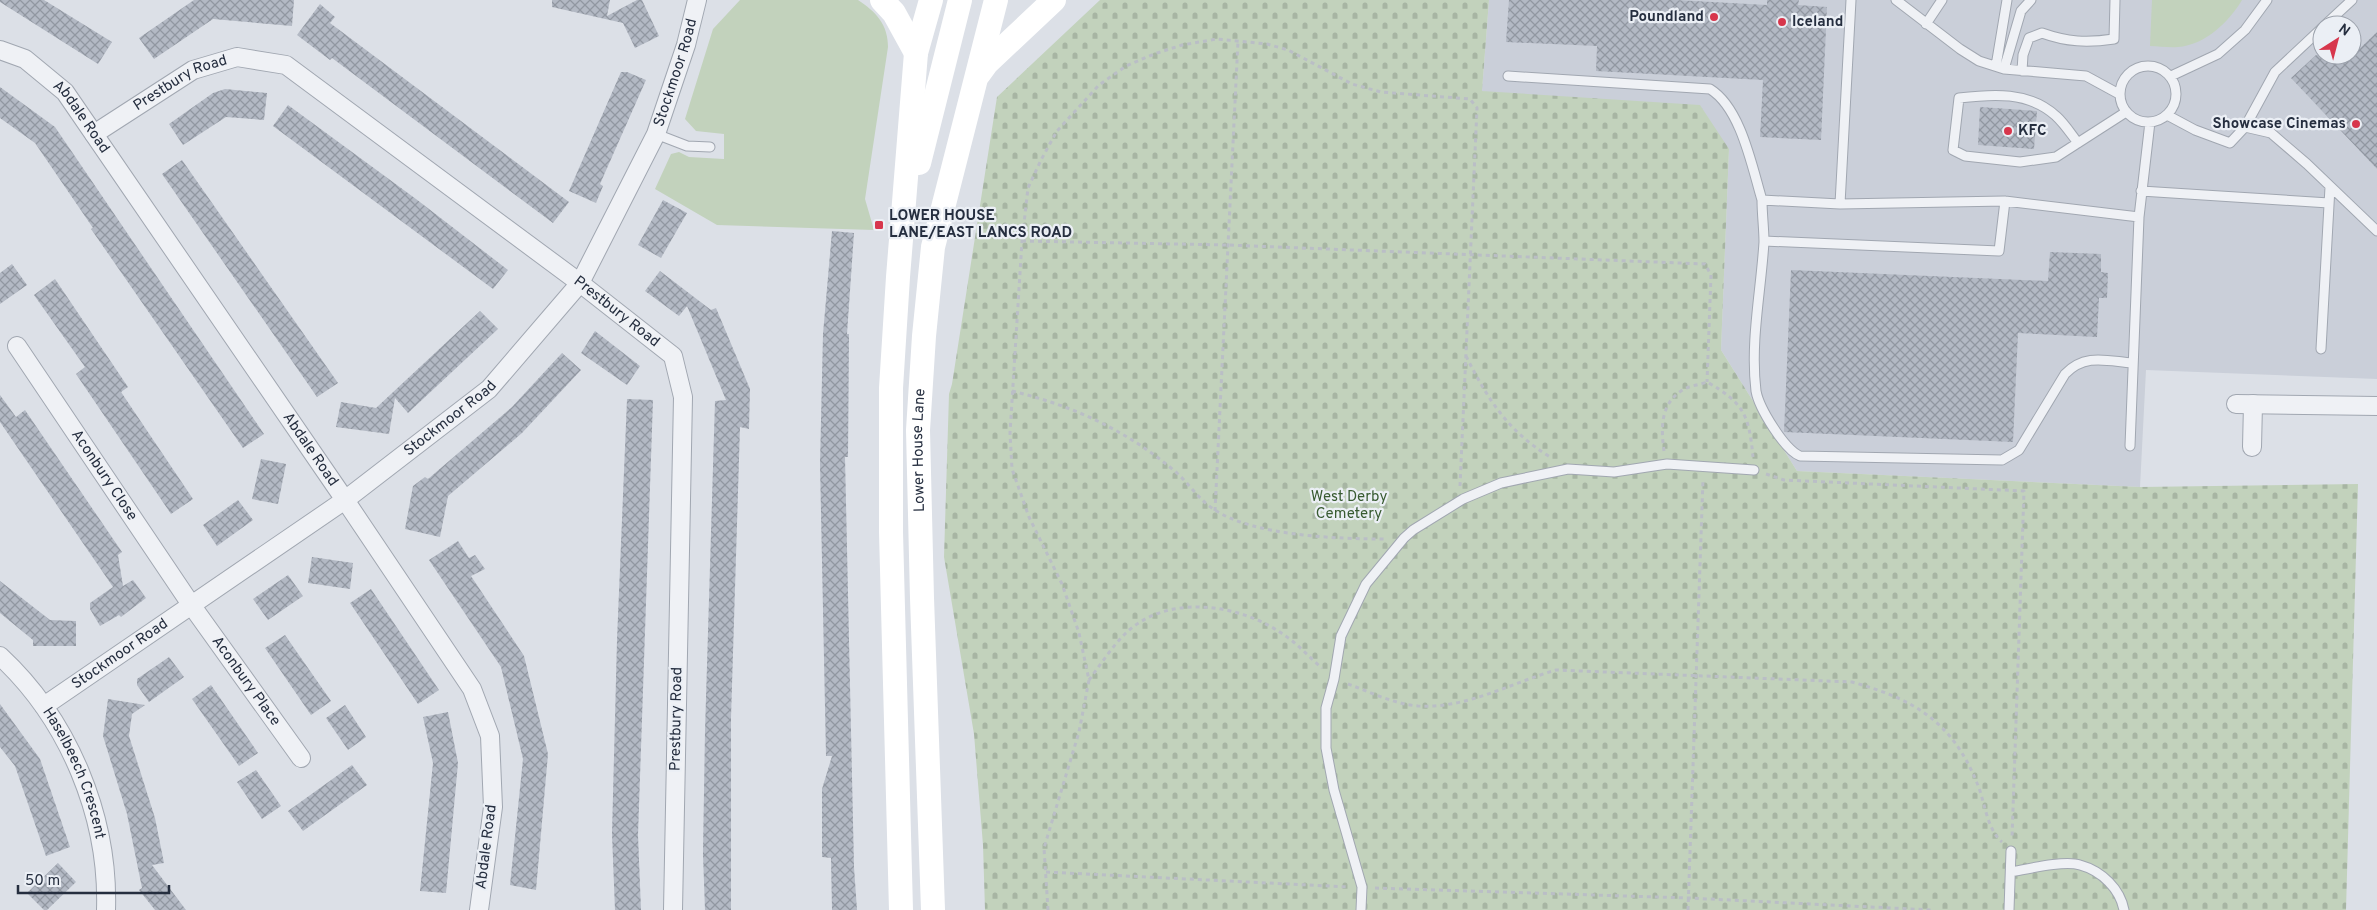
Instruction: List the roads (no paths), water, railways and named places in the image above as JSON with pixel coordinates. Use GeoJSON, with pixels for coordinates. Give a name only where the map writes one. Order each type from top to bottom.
{"type":"FeatureCollection","features":[{"type":"Feature","properties":{"kind":"street","name":"Stockmoor Road"},"geometry":{"type":"LineString","coordinates":[[44,706],[345,500],[490,390],[580,282],[656,134],[686,45],[697,0]]}},
{"type":"Feature","properties":{"kind":"street"},"geometry":{"type":"LineString","coordinates":[[882,0],[894,13],[916,53]]}},
{"type":"Feature","properties":{"kind":"street","name":"Lower House Lane"},"geometry":{"type":"LineString","coordinates":[[901,910],[891,484],[891,388],[916,53],[931,0]]}},
{"type":"Feature","properties":{"kind":"street"},"geometry":{"type":"LineString","coordinates":[[901,235],[960,0]]}},
{"type":"Feature","properties":{"kind":"street","name":"Lower House Lane"},"geometry":{"type":"LineString","coordinates":[[933,910],[918,430],[924,336],[934,247],[974,81],[996,0]]}},
{"type":"Feature","properties":{"kind":"street"},"geometry":{"type":"LineString","coordinates":[[974,81],[987,63],[1054,0]]}},
{"type":"Feature","properties":{"kind":"street","name":"Abdale Road"},"geometry":{"type":"LineString","coordinates":[[0,50],[25,59],[65,92],[345,500],[472,689],[490,736],[493,807],[479,910]]}},
{"type":"Feature","properties":{"kind":"street","name":"Prestbury Road"},"geometry":{"type":"LineString","coordinates":[[94,134],[193,70],[238,57],[286,65],[580,282],[673,356],[682,397],[673,910]]}},
{"type":"Feature","properties":{"kind":"street","name":"Aconbury Close"},"geometry":{"type":"LineString","coordinates":[[17,346],[192,606]]}},
{"type":"Feature","properties":{"kind":"street"},"geometry":{"type":"LineString","coordinates":[[2252,447],[2245,404],[2377,406]]}},
{"type":"Feature","properties":{"kind":"street","name":"Aconbury Place"},"geometry":{"type":"LineString","coordinates":[[192,606],[301,758]]}},
{"type":"Feature","properties":{"kind":"street","name":"Haselbeech Crescent"},"geometry":{"type":"LineString","coordinates":[[0,656],[44,706],[73,756],[97,820],[107,882],[106,910]]}},
{"type":"Feature","properties":{"kind":"lane"},"geometry":{"type":"LineString","coordinates":[[1840,204],[1851,0]]}},
{"type":"Feature","properties":{"kind":"lane"},"geometry":{"type":"LineString","coordinates":[[1896,0],[1926,24],[1979,61],[2022,71],[2086,76],[2119,94]]}},
{"type":"Feature","properties":{"kind":"lane"},"geometry":{"type":"LineString","coordinates":[[1926,24],[1942,0]]}},
{"type":"Feature","properties":{"kind":"lane"},"geometry":{"type":"LineString","coordinates":[[2000,67],[2007,5],[2015,0]]}},
{"type":"Feature","properties":{"kind":"lane"},"geometry":{"type":"LineString","coordinates":[[2000,67],[2021,11],[2030,0]]}},
{"type":"Feature","properties":{"kind":"lane"},"geometry":{"type":"LineString","coordinates":[[2022,71],[2023,55],[2029,38],[2042,33],[2087,43],[2114,39],[2116,0]]}},
{"type":"Feature","properties":{"kind":"lane"},"geometry":{"type":"LineString","coordinates":[[2172,76],[2218,54],[2244,30],[2267,0]]}},
{"type":"Feature","properties":{"kind":"lane"},"geometry":{"type":"LineString","coordinates":[[2336,15],[2352,0]]}},
{"type":"Feature","properties":{"kind":"lane"},"geometry":{"type":"LineString","coordinates":[[2167,115],[2196,130],[2230,143],[2245,127],[2275,72],[2312,37]]}},
{"type":"Feature","properties":{"kind":"lane"},"geometry":{"type":"LineString","coordinates":[[2142,66],[2161,68],[2172,76],[2177,90],[2176,99],[2167,115],[2150,122],[2132,118],[2121,103],[2119,94],[2126,76],[2142,66]]}},
{"type":"Feature","properties":{"kind":"lane"},"geometry":{"type":"LineString","coordinates":[[1508,76],[1710,89],[1717,93],[1734,118],[1745,142],[1762,200],[1764,241],[1756,340],[1756,392],[1762,407],[1777,431],[1792,451],[1800,456],[2002,460],[2019,450],[2065,374],[2072,367],[2079,362],[2089,360],[2132,363]]}},
{"type":"Feature","properties":{"kind":"lane"},"geometry":{"type":"LineString","coordinates":[[2078,143],[2055,115],[2028,99],[1993,94],[1959,98],[1953,150],[1965,156],[2020,162],[2056,158],[2126,112]]}},
{"type":"Feature","properties":{"kind":"lane"},"geometry":{"type":"LineString","coordinates":[[2130,446],[2139,217],[2150,122]]}},
{"type":"Feature","properties":{"kind":"lane"},"geometry":{"type":"LineString","coordinates":[[2245,127],[2270,133],[2377,231]]}},
{"type":"Feature","properties":{"kind":"lane"},"geometry":{"type":"LineString","coordinates":[[656,134],[687,146],[710,147]]}},
{"type":"Feature","properties":{"kind":"lane"},"geometry":{"type":"LineString","coordinates":[[2321,349],[2330,187]]}},
{"type":"Feature","properties":{"kind":"lane"},"geometry":{"type":"LineString","coordinates":[[2142,191],[2329,203]]}},
{"type":"Feature","properties":{"kind":"lane"},"geometry":{"type":"LineString","coordinates":[[1762,200],[1840,204],[2005,201],[2139,217]]}},
{"type":"Feature","properties":{"kind":"lane"},"geometry":{"type":"LineString","coordinates":[[1764,241],[1999,251],[2005,201]]}},
{"type":"Feature","properties":{"kind":"lane"},"geometry":{"type":"LineString","coordinates":[[1361,910],[1362,888],[1334,790],[1326,748],[1326,708],[1334,679],[1341,636],[1366,584],[1404,538],[1413,530],[1462,499],[1500,483],[1568,468],[1614,472],[1667,464],[1754,470]]}},
{"type":"Feature","properties":{"kind":"lane"},"geometry":{"type":"LineString","coordinates":[[2009,910],[2011,851]]}},
{"type":"Feature","properties":{"kind":"lane"},"geometry":{"type":"LineString","coordinates":[[2011,872],[2047,866],[2080,864],[2108,879],[2122,901],[2124,910]]}},
{"type":"Feature","properties":{"kind":"place","name":"Poundland"},"geometry":{"type":"Point","coordinates":[1714,17]}},
{"type":"Feature","properties":{"kind":"place","name":"Iceland"},"geometry":{"type":"Point","coordinates":[1782,22]}},
{"type":"Feature","properties":{"kind":"place","name":"Showcase Cinemas"},"geometry":{"type":"Point","coordinates":[2356,124]}},
{"type":"Feature","properties":{"kind":"place","name":"KFC"},"geometry":{"type":"Point","coordinates":[2008,131]}},
{"type":"Feature","properties":{"kind":"place","name":"LOWER HOUSE LANE/EAST LANCS ROAD"},"geometry":{"type":"Point","coordinates":[879,225]}},
{"type":"Feature","properties":{"kind":"park label","name":"West Derby Cemetery"},"geometry":{"type":"Point","coordinates":[1349,506]}}]}
